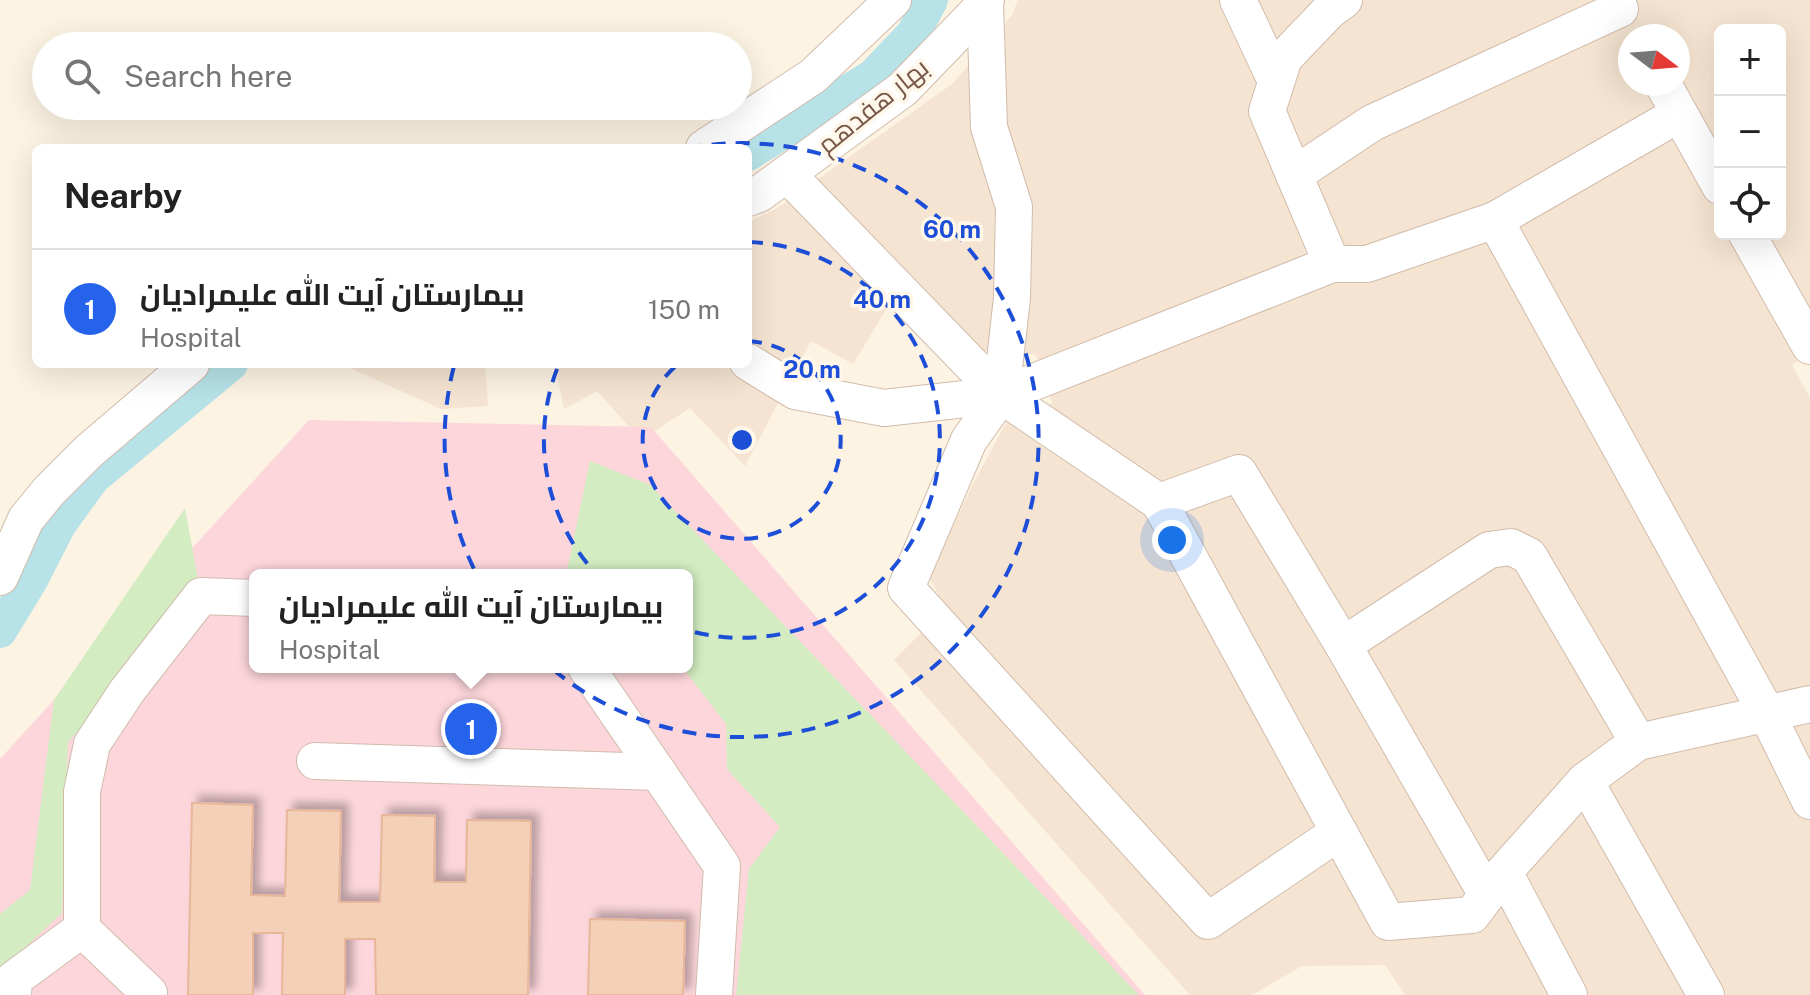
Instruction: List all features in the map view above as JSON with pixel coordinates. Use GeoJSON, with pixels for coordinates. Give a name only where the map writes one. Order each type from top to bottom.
{"type":"FeatureCollection","features":[{"type":"Feature","properties":{"kind":"street"},"geometry":{"type":"LineString","coordinates":[[752,116],[813,76],[893,0]]}},
{"type":"Feature","properties":{"kind":"street"},"geometry":{"type":"LineString","coordinates":[[1238,0],[1276,81]]}},
{"type":"Feature","properties":{"kind":"street"},"geometry":{"type":"LineString","coordinates":[[1332,264],[1267,111],[1284,58],[1330,10],[1344,0]]}},
{"type":"Feature","properties":{"kind":"street"},"geometry":{"type":"LineString","coordinates":[[986,1],[989,127],[1014,207],[1012,298],[1001,395],[969,440],[906,588],[1208,921],[1339,832]]}},
{"type":"Feature","properties":{"kind":"street","name":"بهار هفدهم"},"geometry":{"type":"LineString","coordinates":[[752,197],[903,89],[986,1]]}},
{"type":"Feature","properties":{"kind":"street"},"geometry":{"type":"LineString","coordinates":[[1294,175],[1372,123],[1624,15]]}},
{"type":"Feature","properties":{"kind":"street"},"geometry":{"type":"LineString","coordinates":[[752,364],[795,391],[884,408],[1001,395],[1332,264],[1367,264],[1495,220],[1671,99],[1714,175]]}},
{"type":"Feature","properties":{"kind":"street"},"geometry":{"type":"LineString","coordinates":[[710,144],[746,120]]}},
{"type":"Feature","properties":{"kind":"street"},"geometry":{"type":"LineString","coordinates":[[787,174],[1001,395],[1159,502],[1388,922],[1472,915],[1495,884],[1585,781],[1638,742],[1810,704]]}},
{"type":"Feature","properties":{"kind":"street"},"geometry":{"type":"LineString","coordinates":[[1495,220],[1766,712],[1810,801]]}},
{"type":"Feature","properties":{"kind":"street"},"geometry":{"type":"LineString","coordinates":[[1750,240],[1810,346]]}},
{"type":"Feature","properties":{"kind":"street"},"geometry":{"type":"LineString","coordinates":[[0,577],[26,519],[49,491],[124,420],[186,368]]}},
{"type":"Feature","properties":{"kind":"street"},"geometry":{"type":"LineString","coordinates":[[1159,502],[1239,473],[1343,645],[1569,995]]}},
{"type":"Feature","properties":{"kind":"street"},"geometry":{"type":"LineString","coordinates":[[1343,645],[1489,550],[1511,547],[1529,556],[1638,742]]}},
{"type":"Feature","properties":{"kind":"street"},"geometry":{"type":"LineString","coordinates":[[149,993],[82,929],[82,792],[92,744],[127,691],[201,596],[249,598]]}},
{"type":"Feature","properties":{"kind":"street"},"geometry":{"type":"LineString","coordinates":[[590,673],[722,866],[714,995]]}},
{"type":"Feature","properties":{"kind":"street"},"geometry":{"type":"LineString","coordinates":[[315,761],[658,772]]}},
{"type":"Feature","properties":{"kind":"street"},"geometry":{"type":"LineString","coordinates":[[1585,781],[1706,995]]}},
{"type":"Feature","properties":{"kind":"street"},"geometry":{"type":"LineString","coordinates":[[13,995],[14,979],[82,929]]}},
{"type":"Feature","properties":{"kind":"shaded area"},"geometry":{"type":"Polygon","coordinates":[[[1018,0],[1810,0],[1810,352],[1792,365],[1810,398],[1810,995],[1405,995],[1385,965],[1302,966],[1252,995],[1190,995],[894,660],[946,608],[929,577],[1008,419],[1052,403],[1036,355],[976,350],[907,275],[853,364],[811,341],[745,466],[690,408],[641,440],[597,391],[564,409],[556,368],[752,368],[752,220],[776,209],[952,84],[1012,15],[1018,0]]]}},
{"type":"Feature","properties":{"kind":"shaded area"},"geometry":{"type":"Polygon","coordinates":[[[485,368],[488,406],[441,409],[352,369],[485,368]]]}},
{"type":"Feature","properties":{"kind":"shaded area"},"geometry":{"type":"Polygon","coordinates":[[[309,420],[651,427],[1145,995],[0,995],[0,759],[309,420]]]}},
{"type":"Feature","properties":{"kind":"green space"},"geometry":{"type":"Polygon","coordinates":[[[590,461],[650,485],[1139,995],[736,995],[749,869],[780,827],[727,769],[726,724],[687,673],[693,673],[693,569],[567,569],[590,461]]]}},
{"type":"Feature","properties":{"kind":"green space"},"geometry":{"type":"Polygon","coordinates":[[[185,508],[201,596],[68,742],[62,913],[0,971],[0,914],[30,890],[54,700],[185,508]]]}},
{"type":"Feature","properties":{"kind":"building"},"geometry":{"type":"Polygon","coordinates":[[[192,803],[253,805],[251,895],[285,896],[287,810],[341,811],[339,902],[380,902],[382,815],[435,816],[434,882],[466,882],[467,820],[531,821],[528,995],[376,995],[375,939],[345,939],[345,995],[282,995],[283,933],[253,933],[253,995],[188,995],[192,803]]]}},
{"type":"Feature","properties":{"kind":"building"},"geometry":{"type":"Polygon","coordinates":[[[590,919],[685,921],[683,995],[588,995],[590,919]]]}},
{"type":"Feature","properties":{"kind":"waterway"},"geometry":{"type":"LineString","coordinates":[[752,152],[873,76],[913,34],[931,0]]}},
{"type":"Feature","properties":{"kind":"waterway"},"geometry":{"type":"LineString","coordinates":[[0,631],[59,525],[93,478],[226,368]]}},
{"type":"Feature","properties":{"kind":"place","name":"بیمارستان آیت الله علیمرادیان"},"geometry":{"type":"Point","coordinates":[471,729]}}]}
